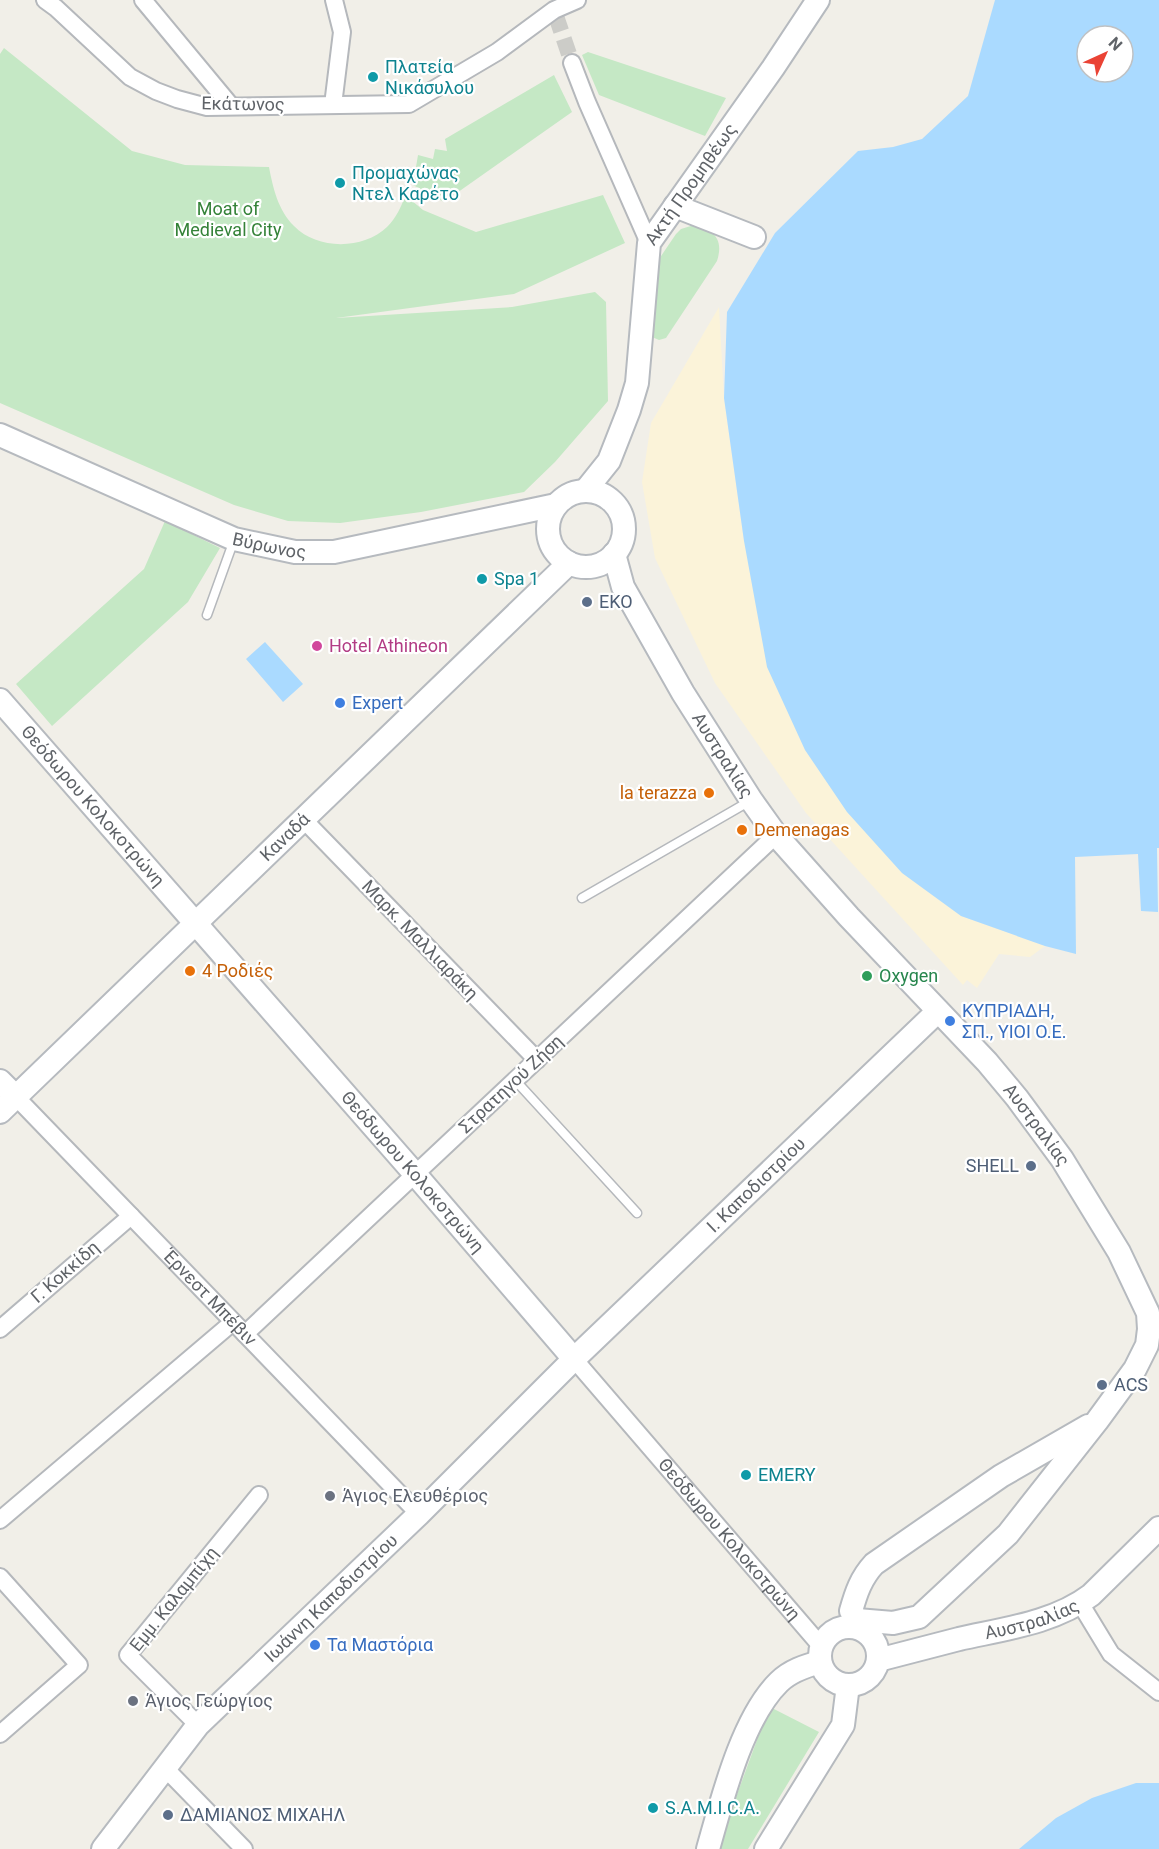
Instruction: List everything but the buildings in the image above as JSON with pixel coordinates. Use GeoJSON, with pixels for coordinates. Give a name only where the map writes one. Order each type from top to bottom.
{"type":"FeatureCollection","features":[{"type":"Feature","properties":{"kind":"street","name":"Εκάτωνος"},"geometry":{"type":"LineString","coordinates":[[45,0],[130,77],[156,91],[207,107],[409,104],[497,52],[553,9],[577,0]]}},
{"type":"Feature","properties":{"kind":"street"},"geometry":{"type":"LineString","coordinates":[[143,0],[231,106]]}},
{"type":"Feature","properties":{"kind":"street"},"geometry":{"type":"LineString","coordinates":[[333,105],[342,32],[334,0]]}},
{"type":"Feature","properties":{"kind":"street","name":"Ακτή Προμηθέως"},"geometry":{"type":"LineString","coordinates":[[609,461],[637,383],[649,243],[774,68],[818,0]]}},
{"type":"Feature","properties":{"kind":"street"},"geometry":{"type":"LineString","coordinates":[[572,63],[649,243]]}},
{"type":"Feature","properties":{"kind":"street"},"geometry":{"type":"LineString","coordinates":[[675,206],[754,237]]}},
{"type":"Feature","properties":{"kind":"street","name":"Βύρωνος"},"geometry":{"type":"LineString","coordinates":[[0,435],[234,539],[295,552],[334,552],[556,505]]}},
{"type":"Feature","properties":{"kind":"street"},"geometry":{"type":"LineString","coordinates":[[585,491],[609,461]]}},
{"type":"Feature","properties":{"kind":"street"},"geometry":{"type":"LineString","coordinates":[[608,498],[609,461]]}},
{"type":"Feature","properties":{"kind":"street"},"geometry":{"type":"LineString","coordinates":[[585,491],[608,498],[623,519],[624,532],[621,544],[614,554],[605,562],[593,567],[580,567],[558,556],[551,545],[548,533],[549,520],[556,505],[573,494],[585,491]]}},
{"type":"Feature","properties":{"kind":"street"},"geometry":{"type":"LineString","coordinates":[[614,554],[623,587]]}},
{"type":"Feature","properties":{"kind":"street","name":"Καναδά"},"geometry":{"type":"LineString","coordinates":[[5,1097],[196,923],[568,563]]}},
{"type":"Feature","properties":{"kind":"street"},"geometry":{"type":"LineString","coordinates":[[593,567],[623,587]]}},
{"type":"Feature","properties":{"kind":"street","name":"Αυστραλίας"},"geometry":{"type":"LineString","coordinates":[[623,587],[683,693],[751,800],[777,835],[849,917],[1004,1082],[1062,1159],[1119,1252],[1154,1330],[1130,1377],[1008,1534],[919,1617],[893,1623],[853,1623]]}},
{"type":"Feature","properties":{"kind":"street","name":"Θεόδωρου Κολοκοτρώνη"},"geometry":{"type":"LineString","coordinates":[[0,700],[415,1174],[574,1359],[820,1654]]}},
{"type":"Feature","properties":{"kind":"street","name":"Μαρκ. Μαλλιαράκη"},"geometry":{"type":"LineString","coordinates":[[304,820],[537,1060]]}},
{"type":"Feature","properties":{"kind":"street","name":"Στρατηγού Ζήση"},"geometry":{"type":"LineString","coordinates":[[245,1334],[777,835]]}},
{"type":"Feature","properties":{"kind":"street","name":"Ι. Καποδιστρίου"},"geometry":{"type":"LineString","coordinates":[[574,1359],[938,1011]]}},
{"type":"Feature","properties":{"kind":"street","name":"Έρνεστ Μπέβιν"},"geometry":{"type":"LineString","coordinates":[[5,1097],[131,1216],[419,1514]]}},
{"type":"Feature","properties":{"kind":"street","name":"Γ. Κοκκίδη"},"geometry":{"type":"LineString","coordinates":[[0,1329],[131,1216]]}},
{"type":"Feature","properties":{"kind":"street"},"geometry":{"type":"LineString","coordinates":[[0,1520],[233,1322]]}},
{"type":"Feature","properties":{"kind":"street"},"geometry":{"type":"LineString","coordinates":[[1130,1377],[1159,1356]]}},
{"type":"Feature","properties":{"kind":"street","name":"Ιωάννη Καποδιστρίου"},"geometry":{"type":"LineString","coordinates":[[102,1849],[198,1725],[419,1514],[574,1359]]}},
{"type":"Feature","properties":{"kind":"street"},"geometry":{"type":"LineString","coordinates":[[820,1654],[822,1669],[836,1683],[855,1685],[865,1681],[872,1675],[878,1659],[877,1648],[868,1633],[853,1623],[852,1611],[857,1590],[865,1574],[874,1564],[1001,1476],[1097,1421]]}},
{"type":"Feature","properties":{"kind":"street","name":"Εμμ. Καλαμπίχη"},"geometry":{"type":"LineString","coordinates":[[198,1725],[128,1655],[259,1495]]}},
{"type":"Feature","properties":{"kind":"street","name":"Αυστραλίας"},"geometry":{"type":"LineString","coordinates":[[878,1659],[994,1632],[1053,1615],[1080,1603],[1112,1576],[1159,1528]]}},
{"type":"Feature","properties":{"kind":"street"},"geometry":{"type":"LineString","coordinates":[[0,1577],[79,1665],[0,1734]]}},
{"type":"Feature","properties":{"kind":"street"},"geometry":{"type":"LineString","coordinates":[[1080,1603],[1111,1653],[1159,1692]]}},
{"type":"Feature","properties":{"kind":"street"},"geometry":{"type":"LineString","coordinates":[[708,1849],[723,1796],[744,1738],[757,1711],[778,1683],[786,1676],[807,1666],[820,1654],[828,1634],[853,1623]]}},
{"type":"Feature","properties":{"kind":"street"},"geometry":{"type":"LineString","coordinates":[[766,1849],[843,1725],[848,1685]]}},
{"type":"Feature","properties":{"kind":"street"},"geometry":{"type":"LineString","coordinates":[[164,1767],[244,1849]]}},
{"type":"Feature","properties":{"kind":"lane"},"geometry":{"type":"LineString","coordinates":[[207,615],[234,539]]}},
{"type":"Feature","properties":{"kind":"lane"},"geometry":{"type":"LineString","coordinates":[[582,898],[751,800]]}},
{"type":"Feature","properties":{"kind":"lane"},"geometry":{"type":"LineString","coordinates":[[515,1080],[637,1213]]}},
{"type":"Feature","properties":{"kind":"green space","name":"Moat of Medieval City"},"geometry":{"type":"Polygon","coordinates":[[[4,48],[132,151],[185,165],[269,167],[277,198],[288,220],[304,234],[327,243],[353,243],[377,235],[393,220],[405,195],[423,210],[476,232],[603,195],[625,243],[514,294],[336,318],[512,307],[595,292],[606,302],[608,401],[555,462],[524,492],[421,512],[340,523],[288,521],[234,505],[0,403],[0,54],[4,48]]]}},
{"type":"Feature","properties":{"kind":"green space"},"geometry":{"type":"Polygon","coordinates":[[[588,52],[726,98],[705,136],[599,95],[582,55],[588,52]]]}},
{"type":"Feature","properties":{"kind":"green space"},"geometry":{"type":"Polygon","coordinates":[[[554,75],[572,112],[444,202],[413,185],[418,155],[433,159],[435,149],[447,151],[445,139],[554,75]]]}},
{"type":"Feature","properties":{"kind":"green space"},"geometry":{"type":"Polygon","coordinates":[[[694,225],[707,230],[716,237],[719,247],[717,261],[666,338],[659,340],[652,337],[657,262],[681,229],[694,225]]]}},
{"type":"Feature","properties":{"kind":"green space"},"geometry":{"type":"Polygon","coordinates":[[[165,521],[220,548],[188,602],[52,726],[16,684],[144,569],[165,521]]]}},
{"type":"Feature","properties":{"kind":"green space"},"geometry":{"type":"Polygon","coordinates":[[[772,1708],[819,1732],[748,1849],[717,1849],[761,1729],[772,1708]]]}},
{"type":"Feature","properties":{"kind":"sand"},"geometry":{"type":"Polygon","coordinates":[[[719,307],[724,398],[744,541],[961,916],[1045,946],[1030,957],[999,954],[977,988],[967,980],[963,985],[806,813],[715,683],[655,558],[642,482],[651,423],[719,307]]]}},
{"type":"Feature","properties":{"kind":"water"},"geometry":{"type":"Polygon","coordinates":[[[995,0],[1159,0],[1158,912],[1141,911],[1138,854],[1075,857],[1076,954],[1045,946],[961,916],[902,873],[847,812],[805,750],[767,667],[744,541],[724,398],[727,312],[775,233],[858,151],[893,147],[922,139],[968,96],[995,0]]]}},
{"type":"Feature","properties":{"kind":"water"},"geometry":{"type":"Polygon","coordinates":[[[265,642],[303,684],[283,702],[246,659],[265,642]]]}},
{"type":"Feature","properties":{"kind":"water"},"geometry":{"type":"Polygon","coordinates":[[[1136,1783],[1159,1783],[1159,1849],[1019,1849],[1056,1818],[1092,1798],[1136,1783]]]}},
{"type":"Feature","properties":{"kind":"tunnel"},"geometry":{"type":"LineString","coordinates":[[556,16],[572,63]]}},
{"type":"Feature","properties":{"kind":"place","name":"Πλατεία Νικάσυλου"},"geometry":{"type":"Point","coordinates":[373,77]}},
{"type":"Feature","properties":{"kind":"place","name":"Προμαχώνας Ντελ Καρέτο"},"geometry":{"type":"Point","coordinates":[340,183]}},
{"type":"Feature","properties":{"kind":"place","name":"Spa 1"},"geometry":{"type":"Point","coordinates":[482,579]}},
{"type":"Feature","properties":{"kind":"place","name":"EKO"},"geometry":{"type":"Point","coordinates":[587,602]}},
{"type":"Feature","properties":{"kind":"place","name":"Hotel Athineon"},"geometry":{"type":"Point","coordinates":[317,646]}},
{"type":"Feature","properties":{"kind":"place","name":"Expert"},"geometry":{"type":"Point","coordinates":[340,703]}},
{"type":"Feature","properties":{"kind":"place","name":"la terazza"},"geometry":{"type":"Point","coordinates":[709,793]}},
{"type":"Feature","properties":{"kind":"place","name":"Demenagas"},"geometry":{"type":"Point","coordinates":[742,830]}},
{"type":"Feature","properties":{"kind":"place","name":"4 Ροδιές"},"geometry":{"type":"Point","coordinates":[190,971]}},
{"type":"Feature","properties":{"kind":"place","name":"Oxygen"},"geometry":{"type":"Point","coordinates":[867,976]}},
{"type":"Feature","properties":{"kind":"place","name":"ΚΥΠΡΙΑΔΗ, ΣΠ., ΥΙΟΙ Ο.Ε."},"geometry":{"type":"Point","coordinates":[950,1021]}},
{"type":"Feature","properties":{"kind":"place","name":"SHELL"},"geometry":{"type":"Point","coordinates":[1031,1166]}},
{"type":"Feature","properties":{"kind":"place","name":"ACS"},"geometry":{"type":"Point","coordinates":[1102,1385]}},
{"type":"Feature","properties":{"kind":"place","name":"EMERY"},"geometry":{"type":"Point","coordinates":[746,1475]}},
{"type":"Feature","properties":{"kind":"place","name":"Άγιος Ελευθέριος"},"geometry":{"type":"Point","coordinates":[330,1496]}},
{"type":"Feature","properties":{"kind":"place","name":"Τα Μαστόρια"},"geometry":{"type":"Point","coordinates":[315,1645]}},
{"type":"Feature","properties":{"kind":"place","name":"Άγιος Γεώργιος"},"geometry":{"type":"Point","coordinates":[133,1701]}},
{"type":"Feature","properties":{"kind":"place","name":"S.A.M.I.C.A."},"geometry":{"type":"Point","coordinates":[653,1808]}},
{"type":"Feature","properties":{"kind":"place","name":"ΔΑΜΙΑΝΟΣ ΜΙΧΑΗΛ"},"geometry":{"type":"Point","coordinates":[168,1815]}}]}
